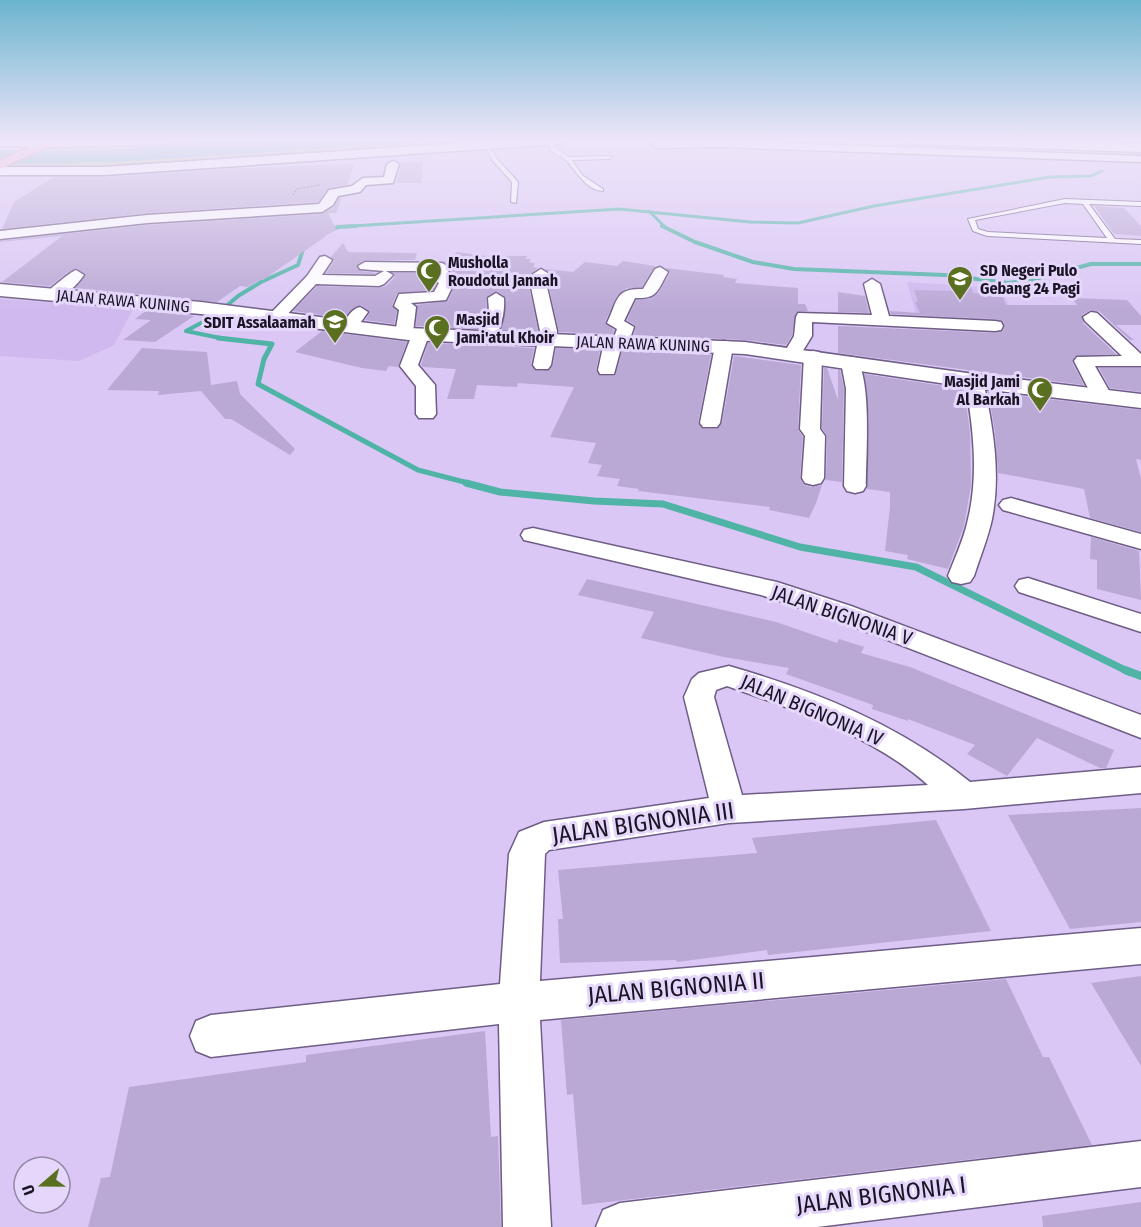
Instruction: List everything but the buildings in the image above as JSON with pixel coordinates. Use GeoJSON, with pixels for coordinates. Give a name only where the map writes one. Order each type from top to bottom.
{"type":"FeatureCollection","features":[{"type":"Feature","properties":{"kind":"street"},"geometry":{"type":"LineString","coordinates":[[0,236],[147,219],[322,208],[331,197]]}},
{"type":"Feature","properties":{"kind":"street"},"geometry":{"type":"LineString","coordinates":[[275,317],[312,279],[325,260]]}},
{"type":"Feature","properties":{"kind":"street"},"geometry":{"type":"LineString","coordinates":[[312,279],[374,281],[384,278],[386,274],[364,272],[363,263],[442,267],[438,278],[448,279],[440,297],[405,297],[402,306],[408,307],[412,335],[409,366],[426,385],[426,414]]}},
{"type":"Feature","properties":{"kind":"street"},"geometry":{"type":"LineString","coordinates":[[607,370],[617,342],[626,327],[615,323],[629,293],[648,294],[660,272]]}},
{"type":"Feature","properties":{"kind":"street"},"geometry":{"type":"LineString","coordinates":[[53,294],[70,283],[76,274]]}},
{"type":"Feature","properties":{"kind":"street"},"geometry":{"type":"LineString","coordinates":[[541,274],[538,285],[548,326],[542,365]]}},
{"type":"Feature","properties":{"kind":"street"},"geometry":{"type":"LineString","coordinates":[[872,284],[882,320]]}},
{"type":"Feature","properties":{"kind":"street","name":"JALAN RAWA KUNING"},"geometry":{"type":"LineString","coordinates":[[0,290],[275,317],[355,318],[412,335],[724,346],[1140,402]]}},
{"type":"Feature","properties":{"kind":"street"},"geometry":{"type":"LineString","coordinates":[[487,338],[497,313],[496,298]]}},
{"type":"Feature","properties":{"kind":"street"},"geometry":{"type":"LineString","coordinates":[[813,478],[815,436],[810,429],[803,355],[803,317],[994,326]]}},
{"type":"Feature","properties":{"kind":"street"},"geometry":{"type":"LineString","coordinates":[[1091,317],[1139,361]]}},
{"type":"Feature","properties":{"kind":"street"},"geometry":{"type":"LineString","coordinates":[[710,423],[724,346]]}},
{"type":"Feature","properties":{"kind":"street"},"geometry":{"type":"LineString","coordinates":[[1102,396],[1083,361],[1139,361]]}},
{"type":"Feature","properties":{"kind":"street"},"geometry":{"type":"LineString","coordinates":[[850,362],[856,389],[855,486]]}},
{"type":"Feature","properties":{"kind":"street"},"geometry":{"type":"LineString","coordinates":[[961,576],[982,510],[984,473],[980,407],[974,381]]}},
{"type":"Feature","properties":{"kind":"street"},"geometry":{"type":"LineString","coordinates":[[1011,505],[1141,542]]}},
{"type":"Feature","properties":{"kind":"street","name":"JALAN BIGNONIA V"},"geometry":{"type":"LineString","coordinates":[[533,535],[778,591],[841,612],[1141,727]]}},
{"type":"Feature","properties":{"kind":"street"},"geometry":{"type":"LineString","coordinates":[[1028,585],[1141,623]]}},
{"type":"Feature","properties":{"kind":"street","name":"JALAN BIGNONIA IV"},"geometry":{"type":"LineString","coordinates":[[729,809],[699,697],[701,687],[707,680],[720,676],[729,676],[808,704],[863,728],[922,761],[964,796]]}},
{"type":"Feature","properties":{"kind":"street","name":"JALAN BIGNONIA III"},"geometry":{"type":"LineString","coordinates":[[527,1227],[519,1002],[527,854],[531,842],[544,836],[729,809],[964,796],[1141,780]]}},
{"type":"Feature","properties":{"kind":"street","name":"JALAN BIGNONIA II"},"geometry":{"type":"LineString","coordinates":[[211,1036],[519,1002],[1141,946]]}},
{"type":"Feature","properties":{"kind":"street","name":"JALAN BIGNONIA I"},"geometry":{"type":"LineString","coordinates":[[620,1227],[1141,1164]]}},
{"type":"Feature","properties":{"kind":"lane"},"geometry":{"type":"LineString","coordinates":[[514,197],[514,202]]}},
{"type":"Feature","properties":{"kind":"lane"},"geometry":{"type":"LineString","coordinates":[[1141,204],[1065,201],[971,219],[975,230],[987,234],[1141,242]]}},
{"type":"Feature","properties":{"kind":"lane"},"geometry":{"type":"LineString","coordinates":[[1084,201],[1113,241]]}},
{"type":"Feature","properties":{"kind":"shaded area","name":"SD Negeri Pulo Gebang 24 Pagi"},"geometry":{"type":"Polygon","coordinates":[[[907,282],[1000,288],[1021,330],[919,324],[907,282]]]}},
{"type":"Feature","properties":{"kind":"shaded area"},"geometry":{"type":"Polygon","coordinates":[[[0,299],[132,311],[114,345],[79,361],[0,356],[0,299]]]}},
{"type":"Feature","properties":{"kind":"waterway"},"geometry":{"type":"LineString","coordinates":[[650,212],[750,222],[798,223],[874,206],[927,197]]}},
{"type":"Feature","properties":{"kind":"waterway"},"geometry":{"type":"LineString","coordinates":[[337,227],[619,209],[650,212]]}},
{"type":"Feature","properties":{"kind":"waterway"},"geometry":{"type":"LineString","coordinates":[[650,212],[665,227]]}},
{"type":"Feature","properties":{"kind":"waterway"},"geometry":{"type":"LineString","coordinates":[[329,231],[338,227],[356,226]]}},
{"type":"Feature","properties":{"kind":"waterway"},"geometry":{"type":"LineString","coordinates":[[662,226],[695,242],[753,262],[794,269],[945,275],[1008,283],[1031,280],[1091,264],[1141,264]]}},
{"type":"Feature","properties":{"kind":"waterway"},"geometry":{"type":"LineString","coordinates":[[223,339],[186,331],[216,315],[238,296],[261,282],[298,265],[304,246]]}},
{"type":"Feature","properties":{"kind":"waterway"},"geometry":{"type":"LineString","coordinates":[[218,338],[223,339]]}},
{"type":"Feature","properties":{"kind":"waterway"},"geometry":{"type":"LineString","coordinates":[[223,339],[272,344],[264,359],[258,384],[418,470],[472,484]]}},
{"type":"Feature","properties":{"kind":"waterway"},"geometry":{"type":"LineString","coordinates":[[466,483],[500,492],[594,501],[663,504],[800,547],[916,567],[1129,672]]}},
{"type":"Feature","properties":{"kind":"waterway"},"geometry":{"type":"LineString","coordinates":[[1125,670],[1141,676]]}},
{"type":"Feature","properties":{"kind":"place","name":"Musholla Roudotul Jannah"},"geometry":{"type":"Point","coordinates":[429,294]}},
{"type":"Feature","properties":{"kind":"place","name":"SD Negeri Pulo Gebang 24 Pagi"},"geometry":{"type":"Point","coordinates":[960,302]}},
{"type":"Feature","properties":{"kind":"place","name":"SDIT Assalaamah"},"geometry":{"type":"Point","coordinates":[335,345]}},
{"type":"Feature","properties":{"kind":"place","name":"Masjid Jami'atul Khoir"},"geometry":{"type":"Point","coordinates":[437,351]}},
{"type":"Feature","properties":{"kind":"place","name":"Masjid Jami Al Barkah"},"geometry":{"type":"Point","coordinates":[1040,413]}}]}
